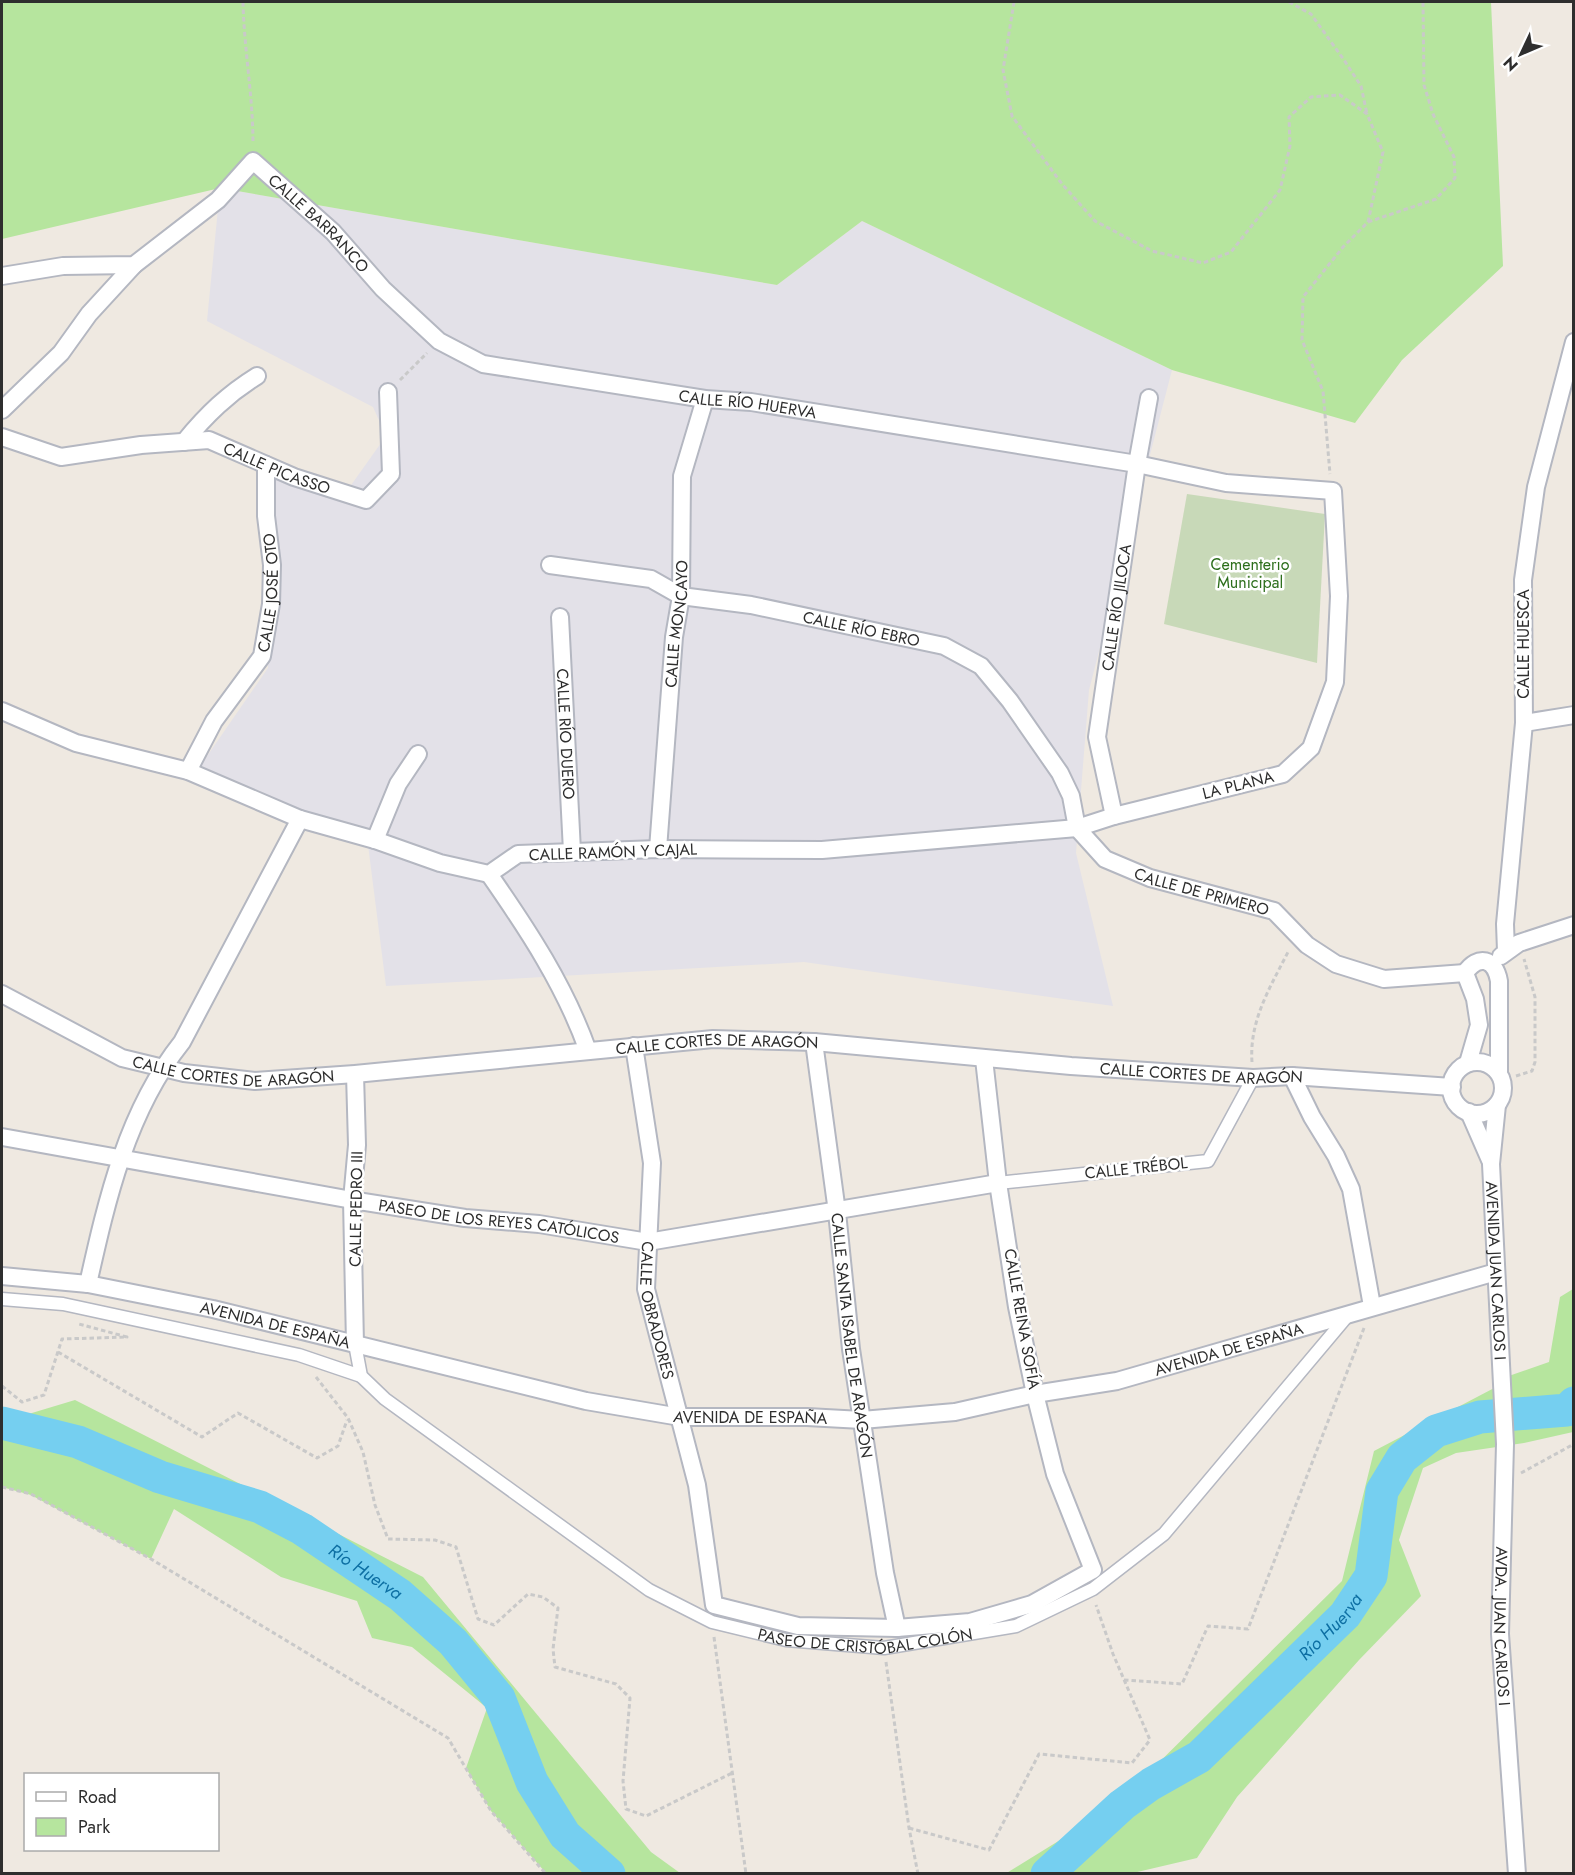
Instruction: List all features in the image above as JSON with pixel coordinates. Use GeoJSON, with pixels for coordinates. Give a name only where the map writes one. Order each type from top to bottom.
{"type":"FeatureCollection","features":[{"type":"Feature","properties":{"kind":"street"},"geometry":{"type":"LineString","coordinates":[[2,410],[61,353],[89,314],[134,265],[218,200],[253,161]]}},
{"type":"Feature","properties":{"kind":"street","name":"CALLE BARRANCO"},"geometry":{"type":"LineString","coordinates":[[253,161],[333,232],[383,289]]}},
{"type":"Feature","properties":{"kind":"street"},"geometry":{"type":"LineString","coordinates":[[2,276],[63,266],[134,265]]}},
{"type":"Feature","properties":{"kind":"street","name":"CALLE RÍO HUERVA"},"geometry":{"type":"LineString","coordinates":[[383,289],[439,341],[483,364],[705,399],[751,402],[1137,464],[1226,483],[1333,491]]}},
{"type":"Feature","properties":{"kind":"street","name":"CALLE HUESCA"},"geometry":{"type":"LineString","coordinates":[[1513,947],[1505,924],[1524,723],[1525,568],[1536,487],[1574,342]]}},
{"type":"Feature","properties":{"kind":"street"},"geometry":{"type":"LineString","coordinates":[[184,441],[228,394],[257,376]]}},
{"type":"Feature","properties":{"kind":"street","name":"CALLE PICASSO"},"geometry":{"type":"LineString","coordinates":[[2,437],[61,457],[141,445],[209,440],[266,465],[366,500],[391,474],[388,392]]}},
{"type":"Feature","properties":{"kind":"street","name":"CALLE RÍO JILOCA"},"geometry":{"type":"LineString","coordinates":[[1114,816],[1097,737],[1137,464],[1149,398]]}},
{"type":"Feature","properties":{"kind":"street","name":"CALLE MONCAYO"},"geometry":{"type":"LineString","coordinates":[[658,849],[674,637],[681,596],[682,476],[705,399]]}},
{"type":"Feature","properties":{"kind":"street","name":"CALLE JOSÉ OTO"},"geometry":{"type":"LineString","coordinates":[[188,771],[214,722],[262,656],[271,604],[272,565],[266,516],[266,465]]}},
{"type":"Feature","properties":{"kind":"street","name":"LA PLANA"},"geometry":{"type":"LineString","coordinates":[[1077,828],[1114,816],[1282,774],[1311,748],[1335,682],[1339,597],[1333,491]]}},
{"type":"Feature","properties":{"kind":"street","name":"CALLE RÍO EBRO"},"geometry":{"type":"LineString","coordinates":[[550,565],[651,579],[681,596],[751,605],[944,646],[981,666],[1017,710],[1060,773],[1071,796],[1077,828]]}},
{"type":"Feature","properties":{"kind":"street","name":"CALLE RÍO DUERO"},"geometry":{"type":"LineString","coordinates":[[560,617],[572,851]]}},
{"type":"Feature","properties":{"kind":"street"},"geometry":{"type":"LineString","coordinates":[[2,711],[76,743],[188,771],[300,819],[375,840],[440,863],[489,874],[534,939],[574,1012],[588,1051]]}},
{"type":"Feature","properties":{"kind":"street"},"geometry":{"type":"LineString","coordinates":[[1524,723],[1574,715]]}},
{"type":"Feature","properties":{"kind":"street"},"geometry":{"type":"LineString","coordinates":[[375,840],[398,784],[418,754]]}},
{"type":"Feature","properties":{"kind":"street"},"geometry":{"type":"LineString","coordinates":[[88,1284],[120,1160],[137,1117],[162,1067],[182,1042],[300,819]]}},
{"type":"Feature","properties":{"kind":"street","name":"CALLE RAMÓN Y CAJAL"},"geometry":{"type":"LineString","coordinates":[[489,874],[518,854],[658,849],[822,849],[1077,828]]}},
{"type":"Feature","properties":{"kind":"street","name":"CALLE DE PRIMERO"},"geometry":{"type":"LineString","coordinates":[[1077,828],[1105,859],[1150,878],[1274,911],[1320,955],[1371,977],[1398,979],[1465,973],[1477,961],[1492,965]]}},
{"type":"Feature","properties":{"kind":"street"},"geometry":{"type":"LineString","coordinates":[[1465,973],[1475,999],[1479,1025],[1468,1063],[1456,1073],[1452,1088],[1456,1103],[1469,1112],[1479,1114],[1497,1105],[1503,1093],[1506,1075],[1499,981],[1492,965],[1513,947],[1574,925]]}},
{"type":"Feature","properties":{"kind":"street","name":"CALLE CORTES DE ARAGÓN"},"geometry":{"type":"LineString","coordinates":[[2,994],[122,1058],[184,1073],[255,1081],[355,1074],[713,1039],[814,1042],[984,1059],[1253,1078],[1292,1076],[1452,1088]]}},
{"type":"Feature","properties":{"kind":"street","name":"CALLE SANTA ISABEL DE ARAGÓN"},"geometry":{"type":"LineString","coordinates":[[814,1042],[837,1212],[851,1348],[885,1573],[897,1628]]}},
{"type":"Feature","properties":{"kind":"street","name":"CALLE OBRADORES"},"geometry":{"type":"LineString","coordinates":[[634,1046],[652,1163],[646,1289],[697,1485],[713,1614]]}},
{"type":"Feature","properties":{"kind":"street","name":"CALLE REINA SOFÍA"},"geometry":{"type":"LineString","coordinates":[[984,1059],[998,1183],[1017,1307],[1035,1394],[1055,1473],[1093,1570]]}},
{"type":"Feature","properties":{"kind":"street"},"geometry":{"type":"LineString","coordinates":[[1468,1063],[1489,1064],[1506,1075]]}},
{"type":"Feature","properties":{"kind":"street","name":"CALLE PEDRO III"},"geometry":{"type":"LineString","coordinates":[[355,1074],[357,1145],[352,1200],[356,1344]]}},
{"type":"Feature","properties":{"kind":"street"},"geometry":{"type":"LineString","coordinates":[[1292,1076],[1312,1117],[1336,1156],[1351,1189],[1372,1306]]}},
{"type":"Feature","properties":{"kind":"street","name":"CALLE TRÉBOL"},"geometry":{"type":"LineString","coordinates":[[998,1183],[1208,1161],[1253,1078]]}},
{"type":"Feature","properties":{"kind":"street","name":"AVENIDA JUAN CARLOS I"},"geometry":{"type":"LineString","coordinates":[[1497,1105],[1491,1164],[1503,1377]]}},
{"type":"Feature","properties":{"kind":"street","name":"AVENIDA JUAN CARLOS I"},"geometry":{"type":"LineString","coordinates":[[1469,1112],[1491,1164]]}},
{"type":"Feature","properties":{"kind":"street","name":"PASEO DE LOS REYES CATÓLICOS"},"geometry":{"type":"LineString","coordinates":[[2,1137],[352,1200],[465,1218],[538,1224],[648,1242],[746,1224],[837,1212],[998,1183]]}},
{"type":"Feature","properties":{"kind":"street","name":"AVENIDA DE ESPAÑA"},"geometry":{"type":"LineString","coordinates":[[2,1276],[88,1284],[213,1309],[586,1401],[680,1417],[807,1417],[862,1420],[955,1412],[1035,1394],[1117,1381],[1496,1272]]}},
{"type":"Feature","properties":{"kind":"street"},"geometry":{"type":"LineString","coordinates":[[2,1299],[63,1304],[299,1355],[361,1376],[356,1344]]}},
{"type":"Feature","properties":{"kind":"street","name":"PASEO DE CRISTÓBAL COLÓN"},"geometry":{"type":"LineString","coordinates":[[361,1376],[385,1399],[649,1590],[786,1640],[884,1648],[1016,1626],[1093,1589],[1164,1534],[1350,1313]]}},
{"type":"Feature","properties":{"kind":"street","name":"AVDA. JUAN CARLOS I"},"geometry":{"type":"LineString","coordinates":[[1503,1377],[1505,1444],[1500,1634],[1517,1874]]}},
{"type":"Feature","properties":{"kind":"street","name":"PASEO DE CRISTÓBAL COLÓN"},"geometry":{"type":"LineString","coordinates":[[713,1614],[798,1626],[897,1628],[970,1622],[1032,1604],[1093,1570]]}},
{"type":"Feature","properties":{"kind":"path"},"geometry":{"type":"LineString","coordinates":[[243,2],[244,38],[253,99],[253,161]]}},
{"type":"Feature","properties":{"kind":"path"},"geometry":{"type":"LineString","coordinates":[[1014,2],[1003,70],[1012,116],[1062,184],[1095,221],[1152,251],[1203,263],[1231,252],[1280,190],[1290,146],[1289,117],[1311,97],[1340,95],[1367,114]]}},
{"type":"Feature","properties":{"kind":"path"},"geometry":{"type":"LineString","coordinates":[[1289,2],[1311,14],[1361,86],[1367,114],[1383,152],[1368,222]]}},
{"type":"Feature","properties":{"kind":"path"},"geometry":{"type":"LineString","coordinates":[[1333,491],[1323,391],[1302,340],[1303,297],[1343,247],[1368,222],[1436,199],[1455,178],[1454,157],[1433,114],[1424,85],[1423,2]]}},
{"type":"Feature","properties":{"kind":"path"},"geometry":{"type":"LineString","coordinates":[[388,392],[439,341]]}},
{"type":"Feature","properties":{"kind":"path"},"geometry":{"type":"LineString","coordinates":[[1253,1078],[1252,1054],[1256,1022],[1297,935]]}},
{"type":"Feature","properties":{"kind":"path"},"geometry":{"type":"LineString","coordinates":[[1506,1075],[1532,1071],[1535,1062],[1535,998],[1513,947]]}},
{"type":"Feature","properties":{"kind":"path"},"geometry":{"type":"LineString","coordinates":[[2,1386],[22,1402],[44,1395],[62,1339],[126,1337],[81,1326],[63,1304]]}},
{"type":"Feature","properties":{"kind":"path"},"geometry":{"type":"LineString","coordinates":[[1124,1680],[1182,1684],[1208,1626],[1248,1629],[1372,1306]]}},
{"type":"Feature","properties":{"kind":"path"},"geometry":{"type":"LineString","coordinates":[[58,1352],[202,1437],[238,1413],[317,1458],[338,1446],[348,1418]]}},
{"type":"Feature","properties":{"kind":"path"},"geometry":{"type":"LineString","coordinates":[[299,1355],[348,1418],[363,1452],[375,1505],[388,1539],[435,1540],[456,1547],[478,1619],[494,1625],[528,1594],[543,1597],[558,1608],[553,1649],[555,1667],[616,1684],[630,1698],[622,1781],[626,1809],[646,1816],[732,1773]]}},
{"type":"Feature","properties":{"kind":"path"},"geometry":{"type":"LineString","coordinates":[[1504,1483],[1574,1444]]}},
{"type":"Feature","properties":{"kind":"path"},"geometry":{"type":"LineString","coordinates":[[2,1487],[31,1494],[151,1559],[448,1738],[491,1811],[546,1874]]}},
{"type":"Feature","properties":{"kind":"path"},"geometry":{"type":"LineString","coordinates":[[909,1828],[989,1850],[1039,1754],[1132,1763],[1150,1740],[1096,1606],[1093,1589]]}},
{"type":"Feature","properties":{"kind":"path"},"geometry":{"type":"LineString","coordinates":[[713,1614],[746,1874]]}},
{"type":"Feature","properties":{"kind":"path"},"geometry":{"type":"LineString","coordinates":[[884,1648],[909,1828],[918,1874]]}},
{"type":"Feature","properties":{"kind":"shaded area"},"geometry":{"type":"Polygon","coordinates":[[[220,188],[777,285],[862,221],[1172,370],[1089,690],[1076,853],[1113,1006],[804,962],[386,986],[367,837],[194,775],[268,668],[259,468],[349,488],[386,436],[373,407],[207,321],[220,188]]]}},
{"type":"Feature","properties":{"kind":"green space"},"geometry":{"type":"Polygon","coordinates":[[[2,2],[1491,2],[1503,266],[1402,360],[1355,423],[1172,370],[862,221],[777,285],[220,188],[2,239],[2,2]]]}},
{"type":"Feature","properties":{"kind":"green space","name":"Cementerio Municipal"},"geometry":{"type":"Polygon","coordinates":[[[1187,494],[1325,514],[1317,663],[1164,624],[1187,494]]]}},
{"type":"Feature","properties":{"kind":"green space"},"geometry":{"type":"Polygon","coordinates":[[[1573,1289],[1573,1432],[1524,1443],[1456,1453],[1423,1468],[1399,1540],[1421,1596],[1359,1660],[1237,1797],[1197,1858],[1133,1873],[1005,1874],[1115,1806],[1342,1581],[1374,1451],[1498,1386],[1503,1378],[1549,1362],[1560,1297],[1573,1289]]]}},
{"type":"Feature","properties":{"kind":"green space"},"geometry":{"type":"Polygon","coordinates":[[[75,1400],[423,1577],[651,1852],[680,1873],[546,1873],[491,1811],[466,1768],[487,1708],[412,1647],[372,1638],[357,1601],[281,1577],[174,1509],[151,1559],[31,1495],[2,1487],[2,1422],[75,1400]]]}},
{"type":"Feature","properties":{"kind":"waterway","name":"Río Huerva"},"geometry":{"type":"LineString","coordinates":[[1047,1874],[1122,1805],[1151,1784],[1199,1757],[1345,1615],[1371,1576],[1382,1491],[1402,1458],[1436,1431],[1480,1417],[1567,1410],[1574,1403]]}},
{"type":"Feature","properties":{"kind":"waterway","name":"Río Huerva"},"geometry":{"type":"LineString","coordinates":[[2,1423],[78,1442],[160,1477],[260,1507],[302,1529],[400,1595],[453,1642],[499,1698],[532,1782],[565,1835],[609,1874]]}}]}
